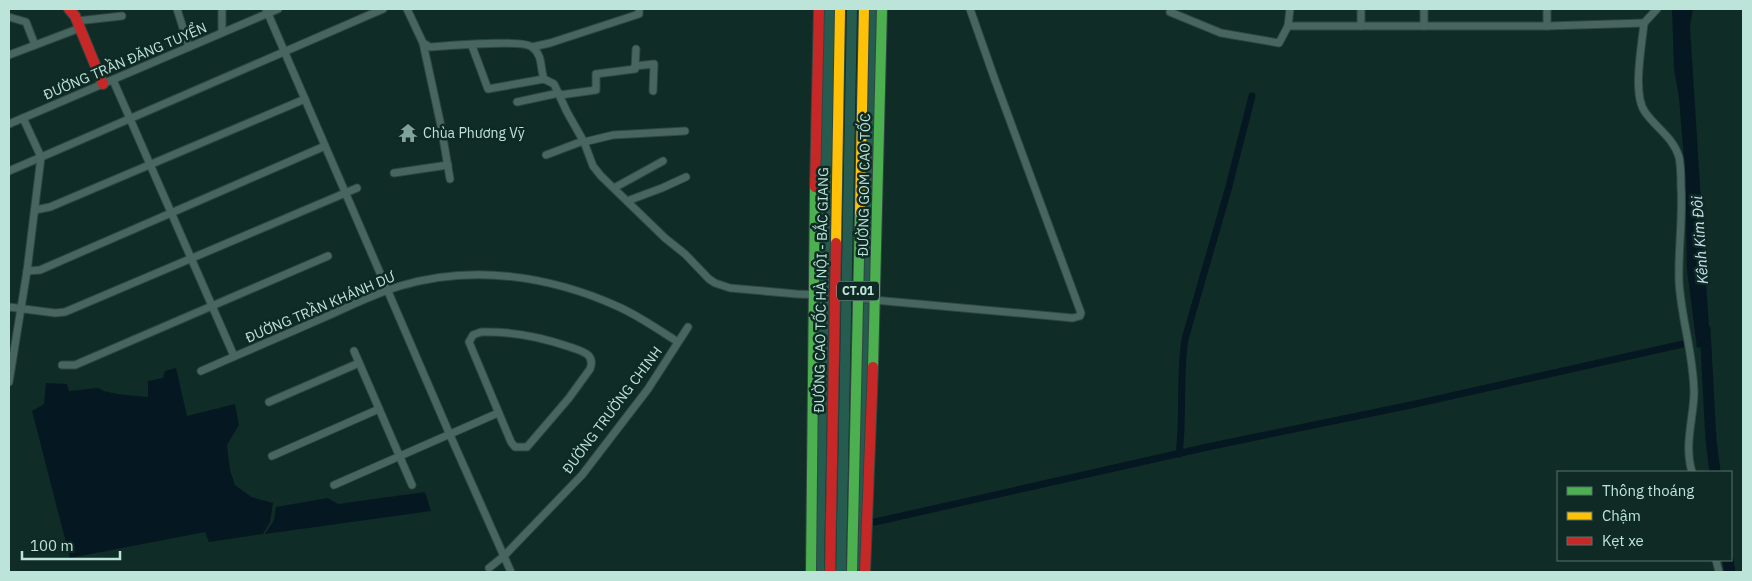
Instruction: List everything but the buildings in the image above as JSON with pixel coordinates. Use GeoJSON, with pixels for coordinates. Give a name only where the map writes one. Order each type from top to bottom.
{"type":"FeatureCollection","features":[{"type":"Feature","properties":{"kind":"main road"},"geometry":{"type":"LineString","coordinates":[[69,9],[108,82]]}},
{"type":"Feature","properties":{"kind":"main road"},"geometry":{"type":"LineString","coordinates":[[811,572],[819,9]]}},
{"type":"Feature","properties":{"kind":"main road","name":"ĐƯỜNG CAO TỐC HÀ NỘI - BẮC GIANG"},"geometry":{"type":"LineString","coordinates":[[830,572],[840,9]]}},
{"type":"Feature","properties":{"kind":"main road","name":"CT.01"},"geometry":{"type":"LineString","coordinates":[[852,572],[864,9]]}},
{"type":"Feature","properties":{"kind":"main road","name":"ĐƯỜNG GOM CAO TỐC"},"geometry":{"type":"LineString","coordinates":[[865,572],[876,300],[882,9]]}},
{"type":"Feature","properties":{"kind":"street"},"geometry":{"type":"LineString","coordinates":[[177,9],[189,47]]}},
{"type":"Feature","properties":{"kind":"street"},"geometry":{"type":"LineString","coordinates":[[222,9],[222,32]]}},
{"type":"Feature","properties":{"kind":"street","name":"ĐƯỜNG TRẦN ĐĂNG TUYỂN"},"geometry":{"type":"LineString","coordinates":[[9,124],[189,47],[267,11],[278,9]]}},
{"type":"Feature","properties":{"kind":"street"},"geometry":{"type":"LineString","coordinates":[[9,171],[383,9]]}},
{"type":"Feature","properties":{"kind":"street"},"geometry":{"type":"LineString","coordinates":[[408,9],[423,43],[450,179]]}},
{"type":"Feature","properties":{"kind":"street"},"geometry":{"type":"LineString","coordinates":[[423,43],[430,47],[514,43],[532,47],[639,14],[639,9]]}},
{"type":"Feature","properties":{"kind":"street"},"geometry":{"type":"LineString","coordinates":[[863,299],[1073,318],[1080,316],[1081,313],[970,9]]}},
{"type":"Feature","properties":{"kind":"street"},"geometry":{"type":"LineString","coordinates":[[1171,9],[1170,12],[1221,33],[1279,43],[1288,26],[1290,9]]}},
{"type":"Feature","properties":{"kind":"street"},"geometry":{"type":"LineString","coordinates":[[1361,9],[1361,26]]}},
{"type":"Feature","properties":{"kind":"street"},"geometry":{"type":"LineString","coordinates":[[1424,9],[1424,26]]}},
{"type":"Feature","properties":{"kind":"street"},"geometry":{"type":"LineString","coordinates":[[1547,9],[1547,26]]}},
{"type":"Feature","properties":{"kind":"street"},"geometry":{"type":"LineString","coordinates":[[1657,9],[1644,23],[1638,88],[1639,100],[1646,114],[1668,136],[1675,147],[1680,167],[1682,220],[1679,281],[1682,311],[1693,368],[1694,395],[1689,433],[1692,471]]}},
{"type":"Feature","properties":{"kind":"street"},"geometry":{"type":"LineString","coordinates":[[267,11],[511,572]]}},
{"type":"Feature","properties":{"kind":"street"},"geometry":{"type":"LineString","coordinates":[[9,55],[35,45],[78,24],[122,16]]}},
{"type":"Feature","properties":{"kind":"street"},"geometry":{"type":"LineString","coordinates":[[9,17],[26,22],[35,45]]}},
{"type":"Feature","properties":{"kind":"street"},"geometry":{"type":"LineString","coordinates":[[1288,26],[1547,26],[1644,23]]}},
{"type":"Feature","properties":{"kind":"street"},"geometry":{"type":"LineString","coordinates":[[472,46],[488,89],[544,79],[554,84],[567,112],[584,141],[593,166],[664,238],[709,279],[719,285],[730,288],[825,295]]}},
{"type":"Feature","properties":{"kind":"street"},"geometry":{"type":"LineString","coordinates":[[532,47],[539,56],[544,79]]}},
{"type":"Feature","properties":{"kind":"street"},"geometry":{"type":"LineString","coordinates":[[517,102],[559,94],[596,90],[596,74],[635,69],[636,49]]}},
{"type":"Feature","properties":{"kind":"street"},"geometry":{"type":"LineString","coordinates":[[635,66],[654,64],[653,91]]}},
{"type":"Feature","properties":{"kind":"street"},"geometry":{"type":"LineString","coordinates":[[108,82],[130,119],[234,356]]}},
{"type":"Feature","properties":{"kind":"street"},"geometry":{"type":"LineString","coordinates":[[35,210],[50,207],[305,98]]}},
{"type":"Feature","properties":{"kind":"street"},"geometry":{"type":"LineString","coordinates":[[9,382],[27,271],[41,157],[23,118]]}},
{"type":"Feature","properties":{"kind":"street"},"geometry":{"type":"LineString","coordinates":[[546,155],[584,141],[614,135],[685,130]]}},
{"type":"Feature","properties":{"kind":"street"},"geometry":{"type":"LineString","coordinates":[[27,271],[40,270],[325,146]]}},
{"type":"Feature","properties":{"kind":"street"},"geometry":{"type":"LineString","coordinates":[[614,188],[663,161]]}},
{"type":"Feature","properties":{"kind":"street"},"geometry":{"type":"LineString","coordinates":[[394,173],[448,165]]}},
{"type":"Feature","properties":{"kind":"street"},"geometry":{"type":"LineString","coordinates":[[627,201],[686,177]]}},
{"type":"Feature","properties":{"kind":"street"},"geometry":{"type":"LineString","coordinates":[[9,306],[61,313],[357,188]]}},
{"type":"Feature","properties":{"kind":"street"},"geometry":{"type":"LineString","coordinates":[[62,365],[75,365],[328,256]]}},
{"type":"Feature","properties":{"kind":"street","name":"ĐƯỜNG TRẦN KHÁNH DƯ"},"geometry":{"type":"LineString","coordinates":[[201,371],[387,290],[426,280],[464,275],[498,276],[551,283],[600,298],[622,308],[678,342]]}},
{"type":"Feature","properties":{"kind":"street","name":"ĐƯỜNG TRƯỜNG CHINH"},"geometry":{"type":"LineString","coordinates":[[489,568],[504,556],[582,475],[648,389],[688,327]]}},
{"type":"Feature","properties":{"kind":"street"},"geometry":{"type":"LineString","coordinates":[[496,332],[529,336],[573,348],[590,357],[592,364],[590,369],[569,398],[527,447],[518,448],[513,445],[498,413],[469,344],[470,338],[475,333],[496,332]]}},
{"type":"Feature","properties":{"kind":"street"},"geometry":{"type":"LineString","coordinates":[[354,351],[412,485]]}},
{"type":"Feature","properties":{"kind":"street"},"geometry":{"type":"LineString","coordinates":[[269,402],[359,363]]}},
{"type":"Feature","properties":{"kind":"street"},"geometry":{"type":"LineString","coordinates":[[272,456],[379,409]]}},
{"type":"Feature","properties":{"kind":"street"},"geometry":{"type":"LineString","coordinates":[[334,485],[498,413]]}},
{"type":"Feature","properties":{"kind":"green space"},"geometry":{"type":"Polygon","coordinates":[[[824,9],[835,9],[829,293],[820,292],[818,286],[824,9]]]}},
{"type":"Feature","properties":{"kind":"green space"},"geometry":{"type":"Polygon","coordinates":[[[847,9],[857,9],[846,572],[836,572],[847,9]]]}},
{"type":"Feature","properties":{"kind":"green space"},"geometry":{"type":"Polygon","coordinates":[[[869,9],[877,9],[871,297],[863,297],[869,9]]]}},
{"type":"Feature","properties":{"kind":"green space"},"geometry":{"type":"Polygon","coordinates":[[[825,297],[829,299],[824,572],[816,572],[817,301],[819,298],[825,297]]]}},
{"type":"Feature","properties":{"kind":"green space"},"geometry":{"type":"Polygon","coordinates":[[[861,302],[869,302],[871,308],[860,572],[855,572],[861,302]]]}},
{"type":"Feature","properties":{"kind":"water"},"geometry":{"type":"Polygon","coordinates":[[[1672,9],[1693,9],[1690,26],[1710,344],[1697,348],[1687,270],[1685,172],[1679,98],[1674,69],[1672,9]]]}},
{"type":"Feature","properties":{"kind":"water"},"geometry":{"type":"Polygon","coordinates":[[[176,368],[187,416],[235,404],[239,425],[227,445],[230,470],[235,485],[251,497],[273,503],[270,522],[263,534],[209,542],[205,532],[70,558],[32,411],[44,404],[46,383],[67,384],[69,391],[98,388],[117,394],[148,397],[148,381],[163,378],[165,371],[176,368]]]}},
{"type":"Feature","properties":{"kind":"water"},"geometry":{"type":"Polygon","coordinates":[[[425,492],[431,511],[265,534],[274,520],[276,507],[328,498],[338,504],[425,492]]]}},
{"type":"Feature","properties":{"kind":"waterway"},"geometry":{"type":"LineString","coordinates":[[1179,454],[1185,339],[1228,190],[1252,96]]}},
{"type":"Feature","properties":{"kind":"waterway","name":"Kênh Kim Đôi"},"geometry":{"type":"LineString","coordinates":[[1705,329],[1711,440],[1715,471]]}},
{"type":"Feature","properties":{"kind":"waterway"},"geometry":{"type":"LineString","coordinates":[[875,522],[1212,446],[1411,405],[1683,344]]}},
{"type":"Feature","properties":{"kind":"waterway","name":"Kênh Kim Đôi"},"geometry":{"type":"LineString","coordinates":[[1728,561],[1730,572]]}},
{"type":"Feature","properties":{"kind":"tunnel"},"geometry":{"type":"LineString","coordinates":[[833,296],[860,298]]}},
{"type":"Feature","properties":{"kind":"traffic: fast"},"geometry":{"type":"LineString","coordinates":[[873,367],[882,9]]}},
{"type":"Feature","properties":{"kind":"traffic: fast"},"geometry":{"type":"LineString","coordinates":[[811,572],[815,187]]}},
{"type":"Feature","properties":{"kind":"traffic: fast"},"geometry":{"type":"LineString","coordinates":[[852,572],[860,212]]}},
{"type":"Feature","properties":{"kind":"traffic: slow"},"geometry":{"type":"LineString","coordinates":[[836,243],[840,9]]}},
{"type":"Feature","properties":{"kind":"traffic: slow"},"geometry":{"type":"LineString","coordinates":[[860,212],[864,9]]}},
{"type":"Feature","properties":{"kind":"traffic: jam"},"geometry":{"type":"LineString","coordinates":[[69,9],[75,16],[103,84]]}},
{"type":"Feature","properties":{"kind":"traffic: jam"},"geometry":{"type":"LineString","coordinates":[[815,187],[819,9]]}},
{"type":"Feature","properties":{"kind":"traffic: jam"},"geometry":{"type":"LineString","coordinates":[[830,572],[836,243]]}},
{"type":"Feature","properties":{"kind":"traffic: jam"},"geometry":{"type":"LineString","coordinates":[[865,572],[873,367]]}},
{"type":"Feature","properties":{"kind":"place","name":"Chùa Phương Vỹ"},"geometry":{"type":"Point","coordinates":[408,133]}}]}
